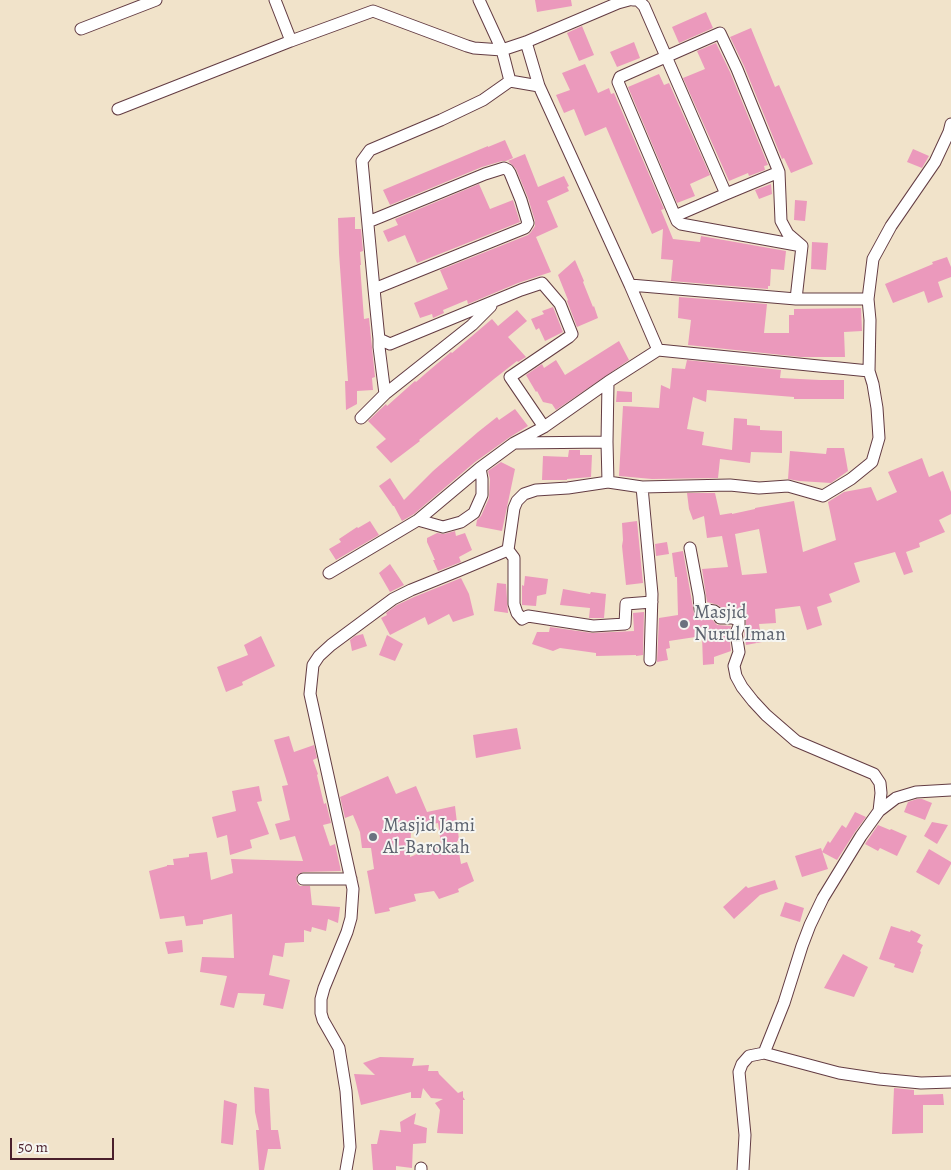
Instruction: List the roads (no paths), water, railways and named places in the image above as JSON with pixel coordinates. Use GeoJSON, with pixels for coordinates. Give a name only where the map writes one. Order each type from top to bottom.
{"type":"FeatureCollection","features":[{"type":"Feature","properties":{"kind":"street"},"geometry":{"type":"LineString","coordinates":[[81,29],[156,0]]}},
{"type":"Feature","properties":{"kind":"street"},"geometry":{"type":"LineString","coordinates":[[275,0],[291,41]]}},
{"type":"Feature","properties":{"kind":"street"},"geometry":{"type":"LineString","coordinates":[[479,0],[502,50],[510,81]]}},
{"type":"Feature","properties":{"kind":"street"},"geometry":{"type":"LineString","coordinates":[[118,109],[373,11],[474,48],[502,50],[629,0]]}},
{"type":"Feature","properties":{"kind":"street"},"geometry":{"type":"LineString","coordinates":[[636,0],[644,6],[726,194]]}},
{"type":"Feature","properties":{"kind":"street"},"geometry":{"type":"LineString","coordinates":[[720,33],[737,69],[779,172],[781,221],[788,234],[802,246],[681,224],[677,221],[618,82],[620,77],[720,33]]}},
{"type":"Feature","properties":{"kind":"street"},"geometry":{"type":"LineString","coordinates":[[526,42],[539,86],[658,350]]}},
{"type":"Feature","properties":{"kind":"street"},"geometry":{"type":"LineString","coordinates":[[386,394],[378,347],[379,339],[362,161],[370,150],[483,100],[510,81],[539,86]]}},
{"type":"Feature","properties":{"kind":"street"},"geometry":{"type":"LineString","coordinates":[[652,602],[626,604],[625,624],[593,626],[528,616],[522,619],[517,613],[514,604],[514,558],[508,550],[514,508],[517,501],[524,494],[536,490],[568,488],[608,482],[642,487],[730,485],[759,488],[788,486],[823,496],[851,479],[872,462],[879,438],[877,408],[869,371],[870,320],[868,299],[873,259],[891,226],[935,162],[950,132],[951,124]]}},
{"type":"Feature","properties":{"kind":"street"},"geometry":{"type":"LineString","coordinates":[[368,222],[504,168],[510,173],[528,222],[524,228],[374,289]]}},
{"type":"Feature","properties":{"kind":"street"},"geometry":{"type":"LineString","coordinates":[[675,216],[779,172]]}},
{"type":"Feature","properties":{"kind":"street"},"geometry":{"type":"LineString","coordinates":[[796,299],[802,246]]}},
{"type":"Feature","properties":{"kind":"street"},"geometry":{"type":"LineString","coordinates":[[379,339],[390,344],[542,283],[560,304],[572,334],[510,376],[544,427]]}},
{"type":"Feature","properties":{"kind":"street"},"geometry":{"type":"LineString","coordinates":[[630,285],[796,299],[868,299]]}},
{"type":"Feature","properties":{"kind":"street"},"geometry":{"type":"LineString","coordinates":[[361,418],[386,394],[472,325],[496,301]]}},
{"type":"Feature","properties":{"kind":"street"},"geometry":{"type":"LineString","coordinates":[[329,573],[418,520],[480,468],[514,443],[544,427],[658,350],[869,371]]}},
{"type":"Feature","properties":{"kind":"street"},"geometry":{"type":"LineString","coordinates":[[608,382],[608,482]]}},
{"type":"Feature","properties":{"kind":"street"},"geometry":{"type":"LineString","coordinates":[[514,443],[607,442]]}},
{"type":"Feature","properties":{"kind":"street"},"geometry":{"type":"LineString","coordinates":[[418,520],[443,527],[460,522],[474,513],[482,495],[480,468]]}},
{"type":"Feature","properties":{"kind":"street"},"geometry":{"type":"LineString","coordinates":[[642,487],[652,602],[650,660]]}},
{"type":"Feature","properties":{"kind":"street"},"geometry":{"type":"LineString","coordinates":[[690,548],[700,609],[714,611],[720,618],[739,620],[736,633],[740,652],[734,666],[736,676],[742,687],[766,715],[796,741],[874,774],[880,783],[882,793],[879,811]]}},
{"type":"Feature","properties":{"kind":"street"},"geometry":{"type":"LineString","coordinates":[[346,1170],[350,1147],[346,1091],[338,1048],[321,1013],[321,999],[347,932],[351,918],[353,896],[351,879],[310,694],[312,665],[318,656],[331,645],[393,599],[508,550]]}},
{"type":"Feature","properties":{"kind":"street"},"geometry":{"type":"LineString","coordinates":[[764,1053],[784,1003],[802,946],[823,898],[861,836],[879,811],[896,798],[916,792],[951,790]]}},
{"type":"Feature","properties":{"kind":"street"},"geometry":{"type":"LineString","coordinates":[[303,880],[351,879]]}},
{"type":"Feature","properties":{"kind":"street"},"geometry":{"type":"LineString","coordinates":[[743,1170],[745,1135],[739,1072],[742,1064],[749,1056],[764,1053],[839,1073],[879,1079],[928,1083],[951,1082]]}},
{"type":"Feature","properties":{"kind":"place","name":"Masjid Nurul Iman"},"geometry":{"type":"Point","coordinates":[684,624]}},
{"type":"Feature","properties":{"kind":"place","name":"Masjid Jami Al-Barokah"},"geometry":{"type":"Point","coordinates":[373,837]}}]}
